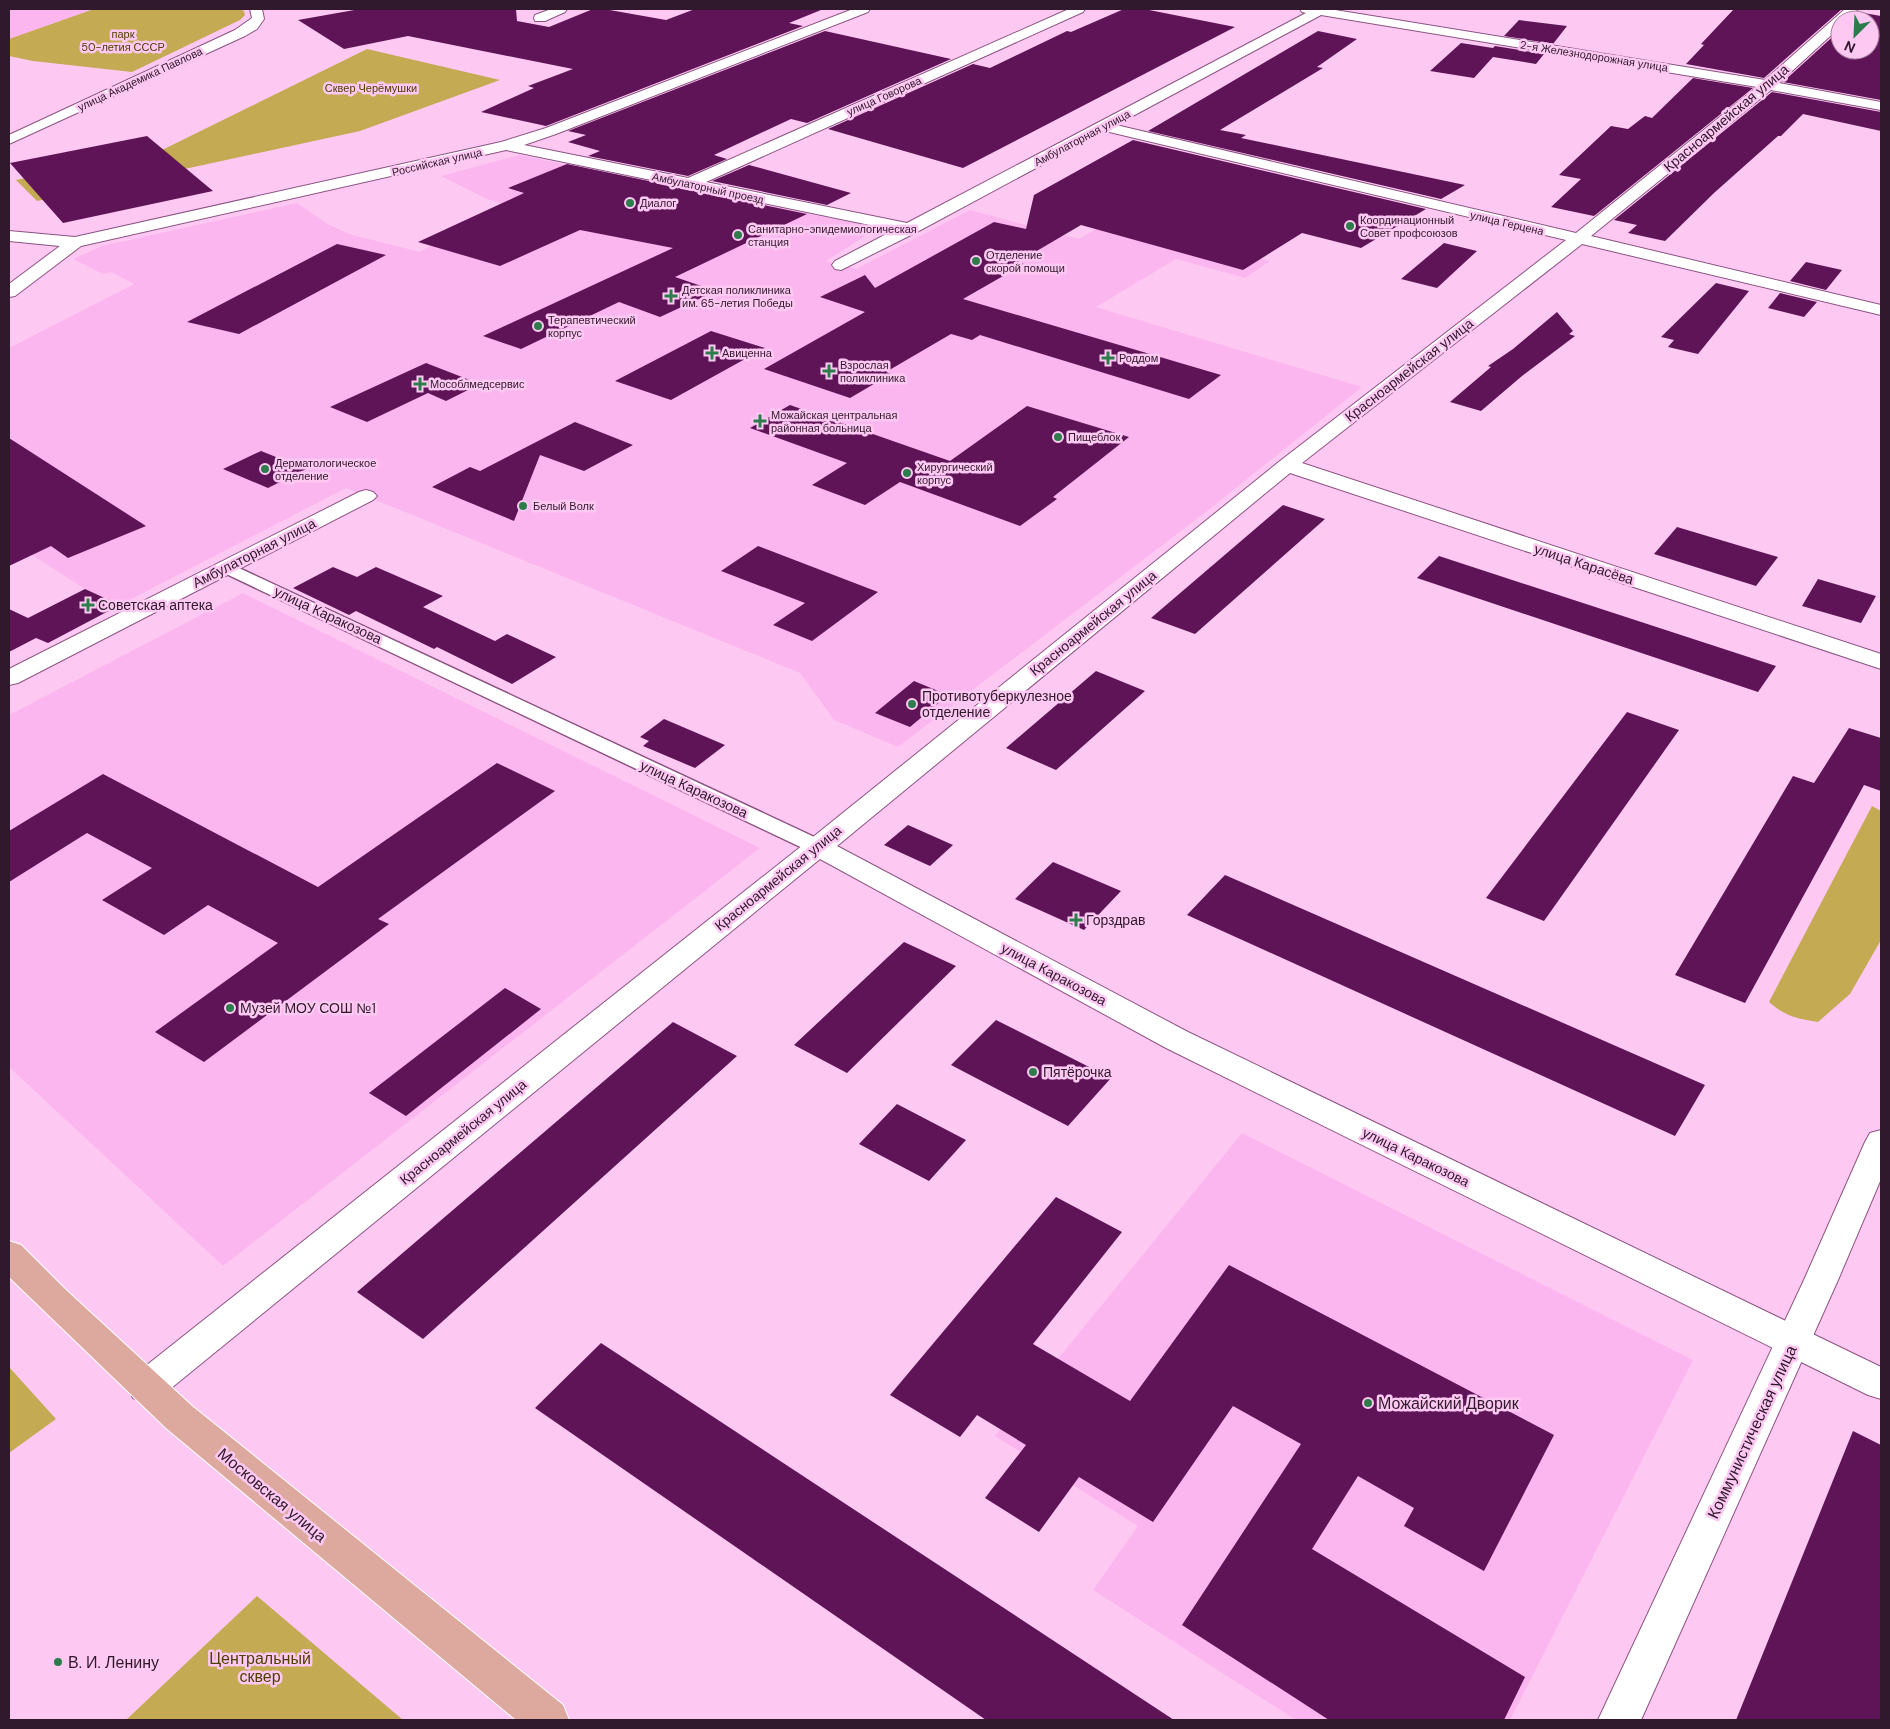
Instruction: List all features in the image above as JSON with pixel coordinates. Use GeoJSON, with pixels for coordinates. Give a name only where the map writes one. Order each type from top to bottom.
{"type":"FeatureCollection","features":[{"type":"Feature","properties":{"kind":"main road","name":"Московская улица"},"geometry":{"type":"LineString","coordinates":[[9,1255],[146,1387],[281,1502],[548,1720]]}},
{"type":"Feature","properties":{"kind":"street","name":"улица Академика Павлова"},"geometry":{"type":"LineString","coordinates":[[9,140],[240,33],[252,26],[258,19],[256,9]]}},
{"type":"Feature","properties":{"kind":"street"},"geometry":{"type":"LineString","coordinates":[[540,18],[561,9]]}},
{"type":"Feature","properties":{"kind":"street","name":"Российская улица"},"geometry":{"type":"LineString","coordinates":[[9,292],[75,242],[505,146],[560,128],[864,9]]}},
{"type":"Feature","properties":{"kind":"street","name":"улица Говорова"},"geometry":{"type":"LineString","coordinates":[[689,184],[1079,9]]}},
{"type":"Feature","properties":{"kind":"street","name":"Красноармейская улица"},"geometry":{"type":"LineString","coordinates":[[146,1387],[818,847],[1287,465],[1578,239],[1768,85],[1852,9]]}},
{"type":"Feature","properties":{"kind":"street","name":"2-я Железнодорожная улица"},"geometry":{"type":"LineString","coordinates":[[1315,10],[1768,85],[1881,106]]}},
{"type":"Feature","properties":{"kind":"street","name":"Амбулаторная улица"},"geometry":{"type":"LineString","coordinates":[[841,265],[1104,126],[1315,10]]}},
{"type":"Feature","properties":{"kind":"street","name":"улица Герцена"},"geometry":{"type":"LineString","coordinates":[[1104,126],[1881,310]]}},
{"type":"Feature","properties":{"kind":"street","name":"Амбулаторный проезд"},"geometry":{"type":"LineString","coordinates":[[505,146],[911,229]]}},
{"type":"Feature","properties":{"kind":"street"},"geometry":{"type":"LineString","coordinates":[[9,236],[75,242]]}},
{"type":"Feature","properties":{"kind":"street","name":"улица Карасёва"},"geometry":{"type":"LineString","coordinates":[[1287,465],[1881,662]]}},
{"type":"Feature","properties":{"kind":"street","name":"Амбулаторная улица"},"geometry":{"type":"LineString","coordinates":[[9,678],[366,496]]}},
{"type":"Feature","properties":{"kind":"street","name":"улица Каракозова"},"geometry":{"type":"LineString","coordinates":[[226,567],[818,847],[1177,1040],[1881,1384]]}},
{"type":"Feature","properties":{"kind":"street","name":"Коммунистическая улица"},"geometry":{"type":"LineString","coordinates":[[1619,1720],[1793,1342],[1881,1142]]}},
{"type":"Feature","properties":{"kind":"shaded area"},"geometry":{"type":"Polygon","coordinates":[[[9,9],[94,9],[9,39],[9,9]]]}},
{"type":"Feature","properties":{"kind":"shaded area","name":"Можайская центральная районная больница"},"geometry":{"type":"Polygon","coordinates":[[[519,155],[878,228],[826,261],[856,269],[970,210],[1079,239],[1112,220],[1270,261],[1245,278],[1176,259],[1096,307],[1362,387],[1211,508],[898,747],[834,720],[800,673],[346,488],[120,605],[85,589],[32,555],[37,552],[9,532],[9,348],[134,284],[111,272],[103,274],[73,259],[102,246],[297,203],[329,225],[353,235],[420,252],[453,232],[448,228],[492,209],[584,227],[487,199],[441,176],[519,155]]]}},
{"type":"Feature","properties":{"kind":"shaded area"},"geometry":{"type":"Polygon","coordinates":[[[243,593],[760,848],[223,1266],[9,1067],[9,715],[243,593]]]}},
{"type":"Feature","properties":{"kind":"shaded area"},"geometry":{"type":"Polygon","coordinates":[[[1242,1133],[1693,1360],[1510,1720],[1296,1720],[1093,1590],[1138,1526],[995,1436],[1242,1133]]]}},
{"type":"Feature","properties":{"kind":"green space","name":"парк 50-летия СССР"},"geometry":{"type":"Polygon","coordinates":[[[94,9],[240,9],[244,11],[245,15],[240,20],[132,72],[33,61],[9,56],[9,39],[94,9]]]}},
{"type":"Feature","properties":{"kind":"green space","name":"Сквер Черёмушки"},"geometry":{"type":"Polygon","coordinates":[[[367,49],[500,80],[360,131],[37,201],[16,180],[164,149],[367,49]]]}},
{"type":"Feature","properties":{"kind":"green space"},"geometry":{"type":"Polygon","coordinates":[[[1872,806],[1881,811],[1881,940],[1850,994],[1818,1022],[1792,1016],[1769,1002],[1872,806]]]}},
{"type":"Feature","properties":{"kind":"green space"},"geometry":{"type":"Polygon","coordinates":[[[9,1367],[56,1419],[9,1453],[9,1367]]]}},
{"type":"Feature","properties":{"kind":"green space","name":"Центральный сквер"},"geometry":{"type":"Polygon","coordinates":[[[257,1596],[403,1720],[126,1720],[257,1596]]]}},
{"type":"Feature","properties":{"kind":"building"},"geometry":{"type":"Polygon","coordinates":[[[360,9],[516,9],[517,21],[549,27],[593,9],[604,9],[666,20],[695,9],[821,10],[789,23],[803,26],[546,126],[481,112],[534,88],[528,86],[573,69],[408,36],[344,49],[298,20],[360,9]]]}},
{"type":"Feature","properties":{"kind":"building"},"geometry":{"type":"Polygon","coordinates":[[[1124,9],[1144,9],[1235,27],[963,168],[828,129],[973,64],[990,68],[1067,31],[1071,32],[1124,9]]]}},
{"type":"Feature","properties":{"kind":"building"},"geometry":{"type":"Polygon","coordinates":[[[1734,9],[1842,9],[1830,10],[1830,20],[1764,78],[1686,64],[1704,45],[1701,44],[1734,9]]]}},
{"type":"Feature","properties":{"kind":"building"},"geometry":{"type":"Polygon","coordinates":[[[1881,16],[1881,100],[1783,82],[1830,39],[1830,60],[1880,60],[1881,16]]]}},
{"type":"Feature","properties":{"kind":"building"},"geometry":{"type":"Polygon","coordinates":[[[1519,20],[1567,26],[1553,44],[1504,36],[1519,20]]]}},
{"type":"Feature","properties":{"kind":"building"},"geometry":{"type":"Polygon","coordinates":[[[825,31],[951,59],[807,123],[791,119],[714,155],[727,159],[688,176],[588,156],[600,151],[568,142],[586,135],[568,131],[825,31]]]}},
{"type":"Feature","properties":{"kind":"building"},"geometry":{"type":"Polygon","coordinates":[[[1318,31],[1357,39],[1317,67],[1323,68],[1220,130],[1246,135],[1241,138],[1465,185],[1441,199],[1148,131],[1318,31]]]}},
{"type":"Feature","properties":{"kind":"building"},"geometry":{"type":"Polygon","coordinates":[[[1461,43],[1544,54],[1536,64],[1493,57],[1474,78],[1430,71],[1461,43]]]}},
{"type":"Feature","properties":{"kind":"building"},"geometry":{"type":"Polygon","coordinates":[[[1693,78],[1753,88],[1594,216],[1551,207],[1581,179],[1559,175],[1611,126],[1628,129],[1645,116],[1652,118],[1693,78]]]}},
{"type":"Feature","properties":{"kind":"building"},"geometry":{"type":"Polygon","coordinates":[[[1772,92],[1881,112],[1881,131],[1803,114],[1781,136],[1778,136],[1714,193],[1665,241],[1628,233],[1637,225],[1614,220],[1772,92]]]}},
{"type":"Feature","properties":{"kind":"building"},"geometry":{"type":"Polygon","coordinates":[[[147,136],[213,191],[63,223],[10,163],[147,136]]]}},
{"type":"Feature","properties":{"kind":"building"},"geometry":{"type":"Polygon","coordinates":[[[1133,140],[1426,209],[1361,248],[1302,233],[1243,270],[1081,225],[1018,262],[1024,264],[963,299],[1221,375],[1189,399],[980,335],[972,340],[951,334],[886,372],[891,374],[850,398],[764,369],[865,312],[820,297],[865,275],[875,288],[994,222],[1026,229],[1034,195],[1133,140]]]}},
{"type":"Feature","properties":{"kind":"building"},"geometry":{"type":"Polygon","coordinates":[[[567,164],[807,214],[675,277],[716,291],[660,317],[619,302],[521,349],[483,336],[673,248],[580,230],[500,266],[418,242],[524,193],[508,188],[567,164]]]}},
{"type":"Feature","properties":{"kind":"building"},"geometry":{"type":"Polygon","coordinates":[[[749,165],[851,193],[827,205],[712,181],[749,165]]]}},
{"type":"Feature","properties":{"kind":"building"},"geometry":{"type":"Polygon","coordinates":[[[1444,243],[1477,251],[1437,288],[1401,279],[1444,243]]]}},
{"type":"Feature","properties":{"kind":"building"},"geometry":{"type":"Polygon","coordinates":[[[337,244],[386,255],[239,334],[187,322],[337,244]]]}},
{"type":"Feature","properties":{"kind":"building"},"geometry":{"type":"Polygon","coordinates":[[[1806,262],[1842,270],[1826,290],[1790,281],[1806,262]]]}},
{"type":"Feature","properties":{"kind":"building"},"geometry":{"type":"Polygon","coordinates":[[[1716,283],[1749,291],[1698,354],[1668,347],[1674,340],[1661,337],[1716,283]]]}},
{"type":"Feature","properties":{"kind":"building"},"geometry":{"type":"Polygon","coordinates":[[[1780,293],[1817,302],[1804,317],[1768,308],[1780,293]]]}},
{"type":"Feature","properties":{"kind":"building"},"geometry":{"type":"Polygon","coordinates":[[[1557,312],[1573,331],[1569,334],[1575,336],[1522,376],[1481,411],[1450,402],[1491,367],[1488,366],[1513,349],[1557,312]]]}},
{"type":"Feature","properties":{"kind":"building"},"geometry":{"type":"Polygon","coordinates":[[[711,331],[765,348],[671,400],[615,381],[711,331]]]}},
{"type":"Feature","properties":{"kind":"building"},"geometry":{"type":"Polygon","coordinates":[[[426,363],[480,384],[446,401],[428,393],[367,422],[330,407],[426,363]]]}},
{"type":"Feature","properties":{"kind":"building"},"geometry":{"type":"Polygon","coordinates":[[[790,405],[950,461],[1027,406],[1129,437],[1053,497],[1057,499],[1020,526],[900,482],[865,505],[812,485],[847,463],[750,428],[790,405]]]}},
{"type":"Feature","properties":{"kind":"building"},"geometry":{"type":"Polygon","coordinates":[[[575,422],[633,445],[584,471],[540,455],[514,521],[432,487],[470,467],[480,471],[575,422]]]}},
{"type":"Feature","properties":{"kind":"building"},"geometry":{"type":"Polygon","coordinates":[[[9,438],[146,526],[68,558],[51,546],[9,566],[9,438]]]}},
{"type":"Feature","properties":{"kind":"building","name":"Дерматологическое отделение"},"geometry":{"type":"Polygon","coordinates":[[[261,451],[306,469],[268,488],[223,469],[261,451]]]}},
{"type":"Feature","properties":{"kind":"building"},"geometry":{"type":"Polygon","coordinates":[[[1283,505],[1325,519],[1195,634],[1151,618],[1283,505]]]}},
{"type":"Feature","properties":{"kind":"building"},"geometry":{"type":"Polygon","coordinates":[[[1677,527],[1778,557],[1756,586],[1654,554],[1677,527]]]}},
{"type":"Feature","properties":{"kind":"building"},"geometry":{"type":"Polygon","coordinates":[[[758,546],[878,592],[812,641],[773,625],[805,603],[721,571],[758,546]]]}},
{"type":"Feature","properties":{"kind":"building"},"geometry":{"type":"Polygon","coordinates":[[[1439,556],[1776,666],[1758,692],[1417,578],[1439,556]]]}},
{"type":"Feature","properties":{"kind":"building"},"geometry":{"type":"Polygon","coordinates":[[[333,567],[357,577],[376,567],[443,596],[423,607],[495,641],[507,634],[556,657],[512,684],[437,647],[434,649],[356,611],[349,615],[293,588],[333,567]]]}},
{"type":"Feature","properties":{"kind":"building"},"geometry":{"type":"Polygon","coordinates":[[[1818,579],[1876,596],[1861,623],[1802,606],[1818,579]]]}},
{"type":"Feature","properties":{"kind":"building"},"geometry":{"type":"Polygon","coordinates":[[[85,589],[120,605],[48,643],[36,638],[9,652],[9,609],[28,618],[85,589]]]}},
{"type":"Feature","properties":{"kind":"building"},"geometry":{"type":"Polygon","coordinates":[[[1096,671],[1145,691],[1056,770],[1006,748],[1096,671]]]}},
{"type":"Feature","properties":{"kind":"building","name":"Противотуберкулезное отделение"},"geometry":{"type":"Polygon","coordinates":[[[914,681],[948,695],[910,727],[875,713],[914,681]]]}},
{"type":"Feature","properties":{"kind":"building"},"geometry":{"type":"Polygon","coordinates":[[[1627,712],[1679,730],[1544,921],[1486,898],[1627,712]]]}},
{"type":"Feature","properties":{"kind":"building"},"geometry":{"type":"Polygon","coordinates":[[[664,719],[725,745],[695,768],[643,746],[649,741],[640,737],[664,719]]]}},
{"type":"Feature","properties":{"kind":"building"},"geometry":{"type":"Polygon","coordinates":[[[1849,728],[1881,738],[1881,791],[1864,785],[1745,1003],[1675,975],[1793,776],[1814,783],[1849,728]]]}},
{"type":"Feature","properties":{"kind":"building"},"geometry":{"type":"Polygon","coordinates":[[[497,763],[555,791],[378,919],[389,924],[204,1062],[155,1032],[278,943],[208,905],[164,935],[102,900],[152,868],[87,833],[9,882],[9,831],[103,774],[318,887],[497,763]]]}},
{"type":"Feature","properties":{"kind":"building"},"geometry":{"type":"Polygon","coordinates":[[[908,825],[953,845],[930,866],[884,845],[908,825]]]}},
{"type":"Feature","properties":{"kind":"building"},"geometry":{"type":"Polygon","coordinates":[[[1053,862],[1121,891],[1084,930],[1015,899],[1053,862]]]}},
{"type":"Feature","properties":{"kind":"building"},"geometry":{"type":"Polygon","coordinates":[[[1225,875],[1705,1085],[1675,1136],[1187,915],[1225,875]]]}},
{"type":"Feature","properties":{"kind":"building"},"geometry":{"type":"Polygon","coordinates":[[[904,942],[956,966],[847,1073],[794,1045],[904,942]]]}},
{"type":"Feature","properties":{"kind":"building"},"geometry":{"type":"Polygon","coordinates":[[[505,988],[541,1009],[406,1116],[369,1093],[505,988]]]}},
{"type":"Feature","properties":{"kind":"building"},"geometry":{"type":"Polygon","coordinates":[[[996,1020],[1111,1078],[1068,1126],[951,1065],[996,1020]]]}},
{"type":"Feature","properties":{"kind":"building"},"geometry":{"type":"Polygon","coordinates":[[[673,1022],[737,1056],[423,1339],[357,1292],[673,1022]]]}},
{"type":"Feature","properties":{"kind":"building"},"geometry":{"type":"Polygon","coordinates":[[[897,1104],[966,1140],[929,1181],[859,1144],[897,1104]]]}},
{"type":"Feature","properties":{"kind":"building"},"geometry":{"type":"Polygon","coordinates":[[[1056,1197],[1122,1232],[1033,1344],[1130,1401],[1229,1265],[1554,1435],[1484,1571],[1404,1526],[1414,1508],[1358,1476],[1312,1549],[1525,1677],[1504,1720],[1329,1720],[1182,1625],[1301,1444],[1233,1406],[1153,1522],[1079,1477],[1039,1532],[985,1498],[1026,1445],[977,1415],[960,1437],[890,1395],[1056,1197]]]}},
{"type":"Feature","properties":{"kind":"building"},"geometry":{"type":"Polygon","coordinates":[[[601,1343],[1174,1720],[986,1720],[535,1408],[601,1343]]]}},
{"type":"Feature","properties":{"kind":"building"},"geometry":{"type":"Polygon","coordinates":[[[1853,1431],[1881,1445],[1881,1720],[1736,1720],[1853,1431]]]}},
{"type":"Feature","properties":{"kind":"place","name":"Диалог"},"geometry":{"type":"Point","coordinates":[630,203]}},
{"type":"Feature","properties":{"kind":"place","name":"Координационный Совет профсоюзов"},"geometry":{"type":"Point","coordinates":[1350,226]}},
{"type":"Feature","properties":{"kind":"place","name":"Санитарно-эпидемиологическая станция"},"geometry":{"type":"Point","coordinates":[738,235]}},
{"type":"Feature","properties":{"kind":"place","name":"Отделение скорой помощи"},"geometry":{"type":"Point","coordinates":[976,261]}},
{"type":"Feature","properties":{"kind":"place","name":"Детская поликлиника им. 65-летия Победы"},"geometry":{"type":"Point","coordinates":[671,296]}},
{"type":"Feature","properties":{"kind":"place","name":"Терапевтический корпус"},"geometry":{"type":"Point","coordinates":[538,326]}},
{"type":"Feature","properties":{"kind":"place","name":"Авиценна"},"geometry":{"type":"Point","coordinates":[712,353]}},
{"type":"Feature","properties":{"kind":"place","name":"Роддом"},"geometry":{"type":"Point","coordinates":[1108,358]}},
{"type":"Feature","properties":{"kind":"place","name":"Взрослая поликлиника"},"geometry":{"type":"Point","coordinates":[829,371]}},
{"type":"Feature","properties":{"kind":"place","name":"Мособлмедсервис"},"geometry":{"type":"Point","coordinates":[420,384]}},
{"type":"Feature","properties":{"kind":"place","name":"Можайская центральная районная больница"},"geometry":{"type":"Point","coordinates":[760,421]}},
{"type":"Feature","properties":{"kind":"place","name":"Пищеблок"},"geometry":{"type":"Point","coordinates":[1058,437]}},
{"type":"Feature","properties":{"kind":"place","name":"Дерматологическое отделение"},"geometry":{"type":"Point","coordinates":[265,469]}},
{"type":"Feature","properties":{"kind":"place","name":"Хирургический корпус"},"geometry":{"type":"Point","coordinates":[907,473]}},
{"type":"Feature","properties":{"kind":"place","name":"Белый Волк"},"geometry":{"type":"Point","coordinates":[523,506]}},
{"type":"Feature","properties":{"kind":"place","name":"Советская аптека"},"geometry":{"type":"Point","coordinates":[88,605]}},
{"type":"Feature","properties":{"kind":"place","name":"Противотуберкулезное отделение"},"geometry":{"type":"Point","coordinates":[912,704]}},
{"type":"Feature","properties":{"kind":"place","name":"Горздрав"},"geometry":{"type":"Point","coordinates":[1076,920]}},
{"type":"Feature","properties":{"kind":"place","name":"Музей МОУ СОШ №1"},"geometry":{"type":"Point","coordinates":[230,1008]}},
{"type":"Feature","properties":{"kind":"place","name":"Пятёрочка"},"geometry":{"type":"Point","coordinates":[1033,1072]}},
{"type":"Feature","properties":{"kind":"place","name":"Можайский Дворик"},"geometry":{"type":"Point","coordinates":[1368,1403]}},
{"type":"Feature","properties":{"kind":"place","name":"В. И. Ленину"},"geometry":{"type":"Point","coordinates":[58,1662]}}]}
